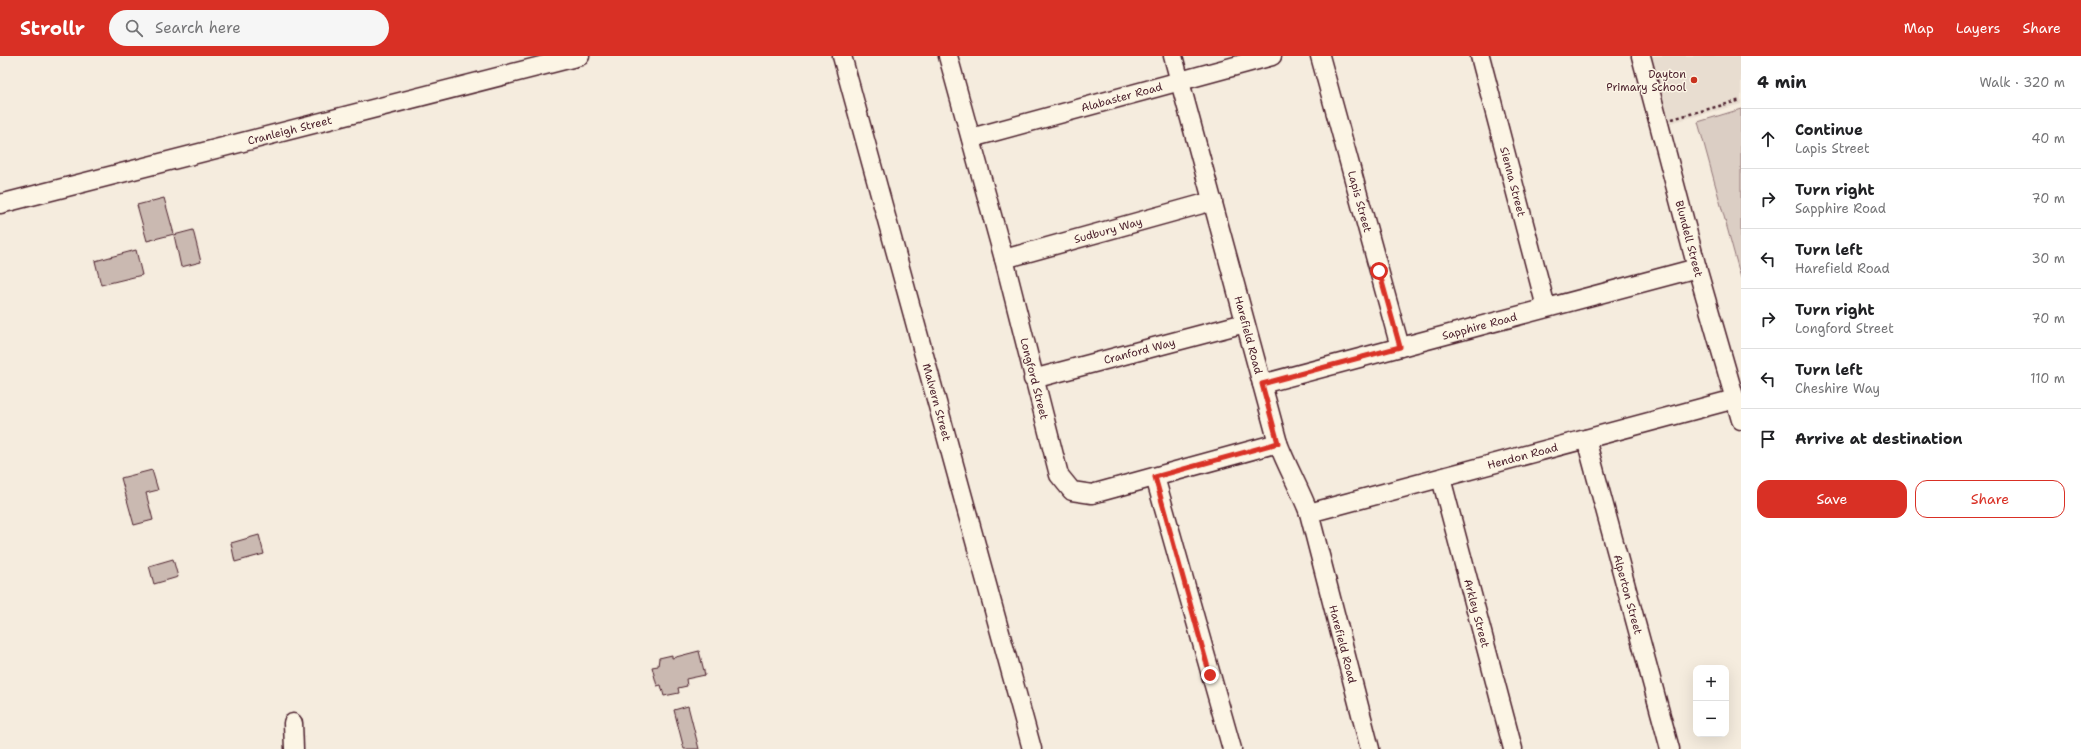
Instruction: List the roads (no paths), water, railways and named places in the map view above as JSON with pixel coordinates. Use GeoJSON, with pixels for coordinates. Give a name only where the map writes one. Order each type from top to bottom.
{"type":"FeatureCollection","features":[{"type":"Feature","properties":{"kind":"street","name":"Cranleigh Street"},"geometry":{"type":"LineString","coordinates":[[0,204],[580,56]]}},
{"type":"Feature","properties":{"kind":"street","name":"Malvern Street"},"geometry":{"type":"LineString","coordinates":[[842,56],[1032,749]]}},
{"type":"Feature","properties":{"kind":"street","name":"Longford Street"},"geometry":{"type":"LineString","coordinates":[[948,56],[1004,259],[1033,379],[1059,474],[1072,491],[1092,494],[1278,443]]}},
{"type":"Feature","properties":{"kind":"street","name":"Harefield Road"},"geometry":{"type":"LineString","coordinates":[[1173,56],[1278,443],[1309,513],[1370,749]]}},
{"type":"Feature","properties":{"kind":"street","name":"Alabaster Road"},"geometry":{"type":"LineString","coordinates":[[971,138],[1272,56]]}},
{"type":"Feature","properties":{"kind":"street","name":"Lapis Street"},"geometry":{"type":"LineString","coordinates":[[1320,56],[1400,347]]}},
{"type":"Feature","properties":{"kind":"street","name":"Sienna Street"},"geometry":{"type":"LineString","coordinates":[[1480,56],[1546,307]]}},
{"type":"Feature","properties":{"kind":"street","name":"Blundell Street"},"geometry":{"type":"LineString","coordinates":[[1641,56],[1697,268],[1741,420]]}},
{"type":"Feature","properties":{"kind":"street","name":"Sudbury Way"},"geometry":{"type":"LineString","coordinates":[[1004,259],[1213,201]]}},
{"type":"Feature","properties":{"kind":"street","name":"Sapphire Road"},"geometry":{"type":"LineString","coordinates":[[1262,384],[1546,307],[1697,268]]}},
{"type":"Feature","properties":{"kind":"street","name":"Cranford Way"},"geometry":{"type":"LineString","coordinates":[[1033,379],[1245,323]]}},
{"type":"Feature","properties":{"kind":"street","name":"Hendon Road"},"geometry":{"type":"LineString","coordinates":[[1309,513],[1735,399]]}},
{"type":"Feature","properties":{"kind":"street","name":"Alperton Street"},"geometry":{"type":"LineString","coordinates":[[1586,439],[1670,749]]}},
{"type":"Feature","properties":{"kind":"street"},"geometry":{"type":"LineString","coordinates":[[1155,477],[1232,749]]}},
{"type":"Feature","properties":{"kind":"street","name":"Arkley Street"},"geometry":{"type":"LineString","coordinates":[[1441,478],[1513,749]]}},
{"type":"Feature","properties":{"kind":"street"},"geometry":{"type":"LineString","coordinates":[[293,723],[294,749]]}},
{"type":"Feature","properties":{"kind":"place","name":"Dayton Primary School"},"geometry":{"type":"Point","coordinates":[1694,80]}}]}
